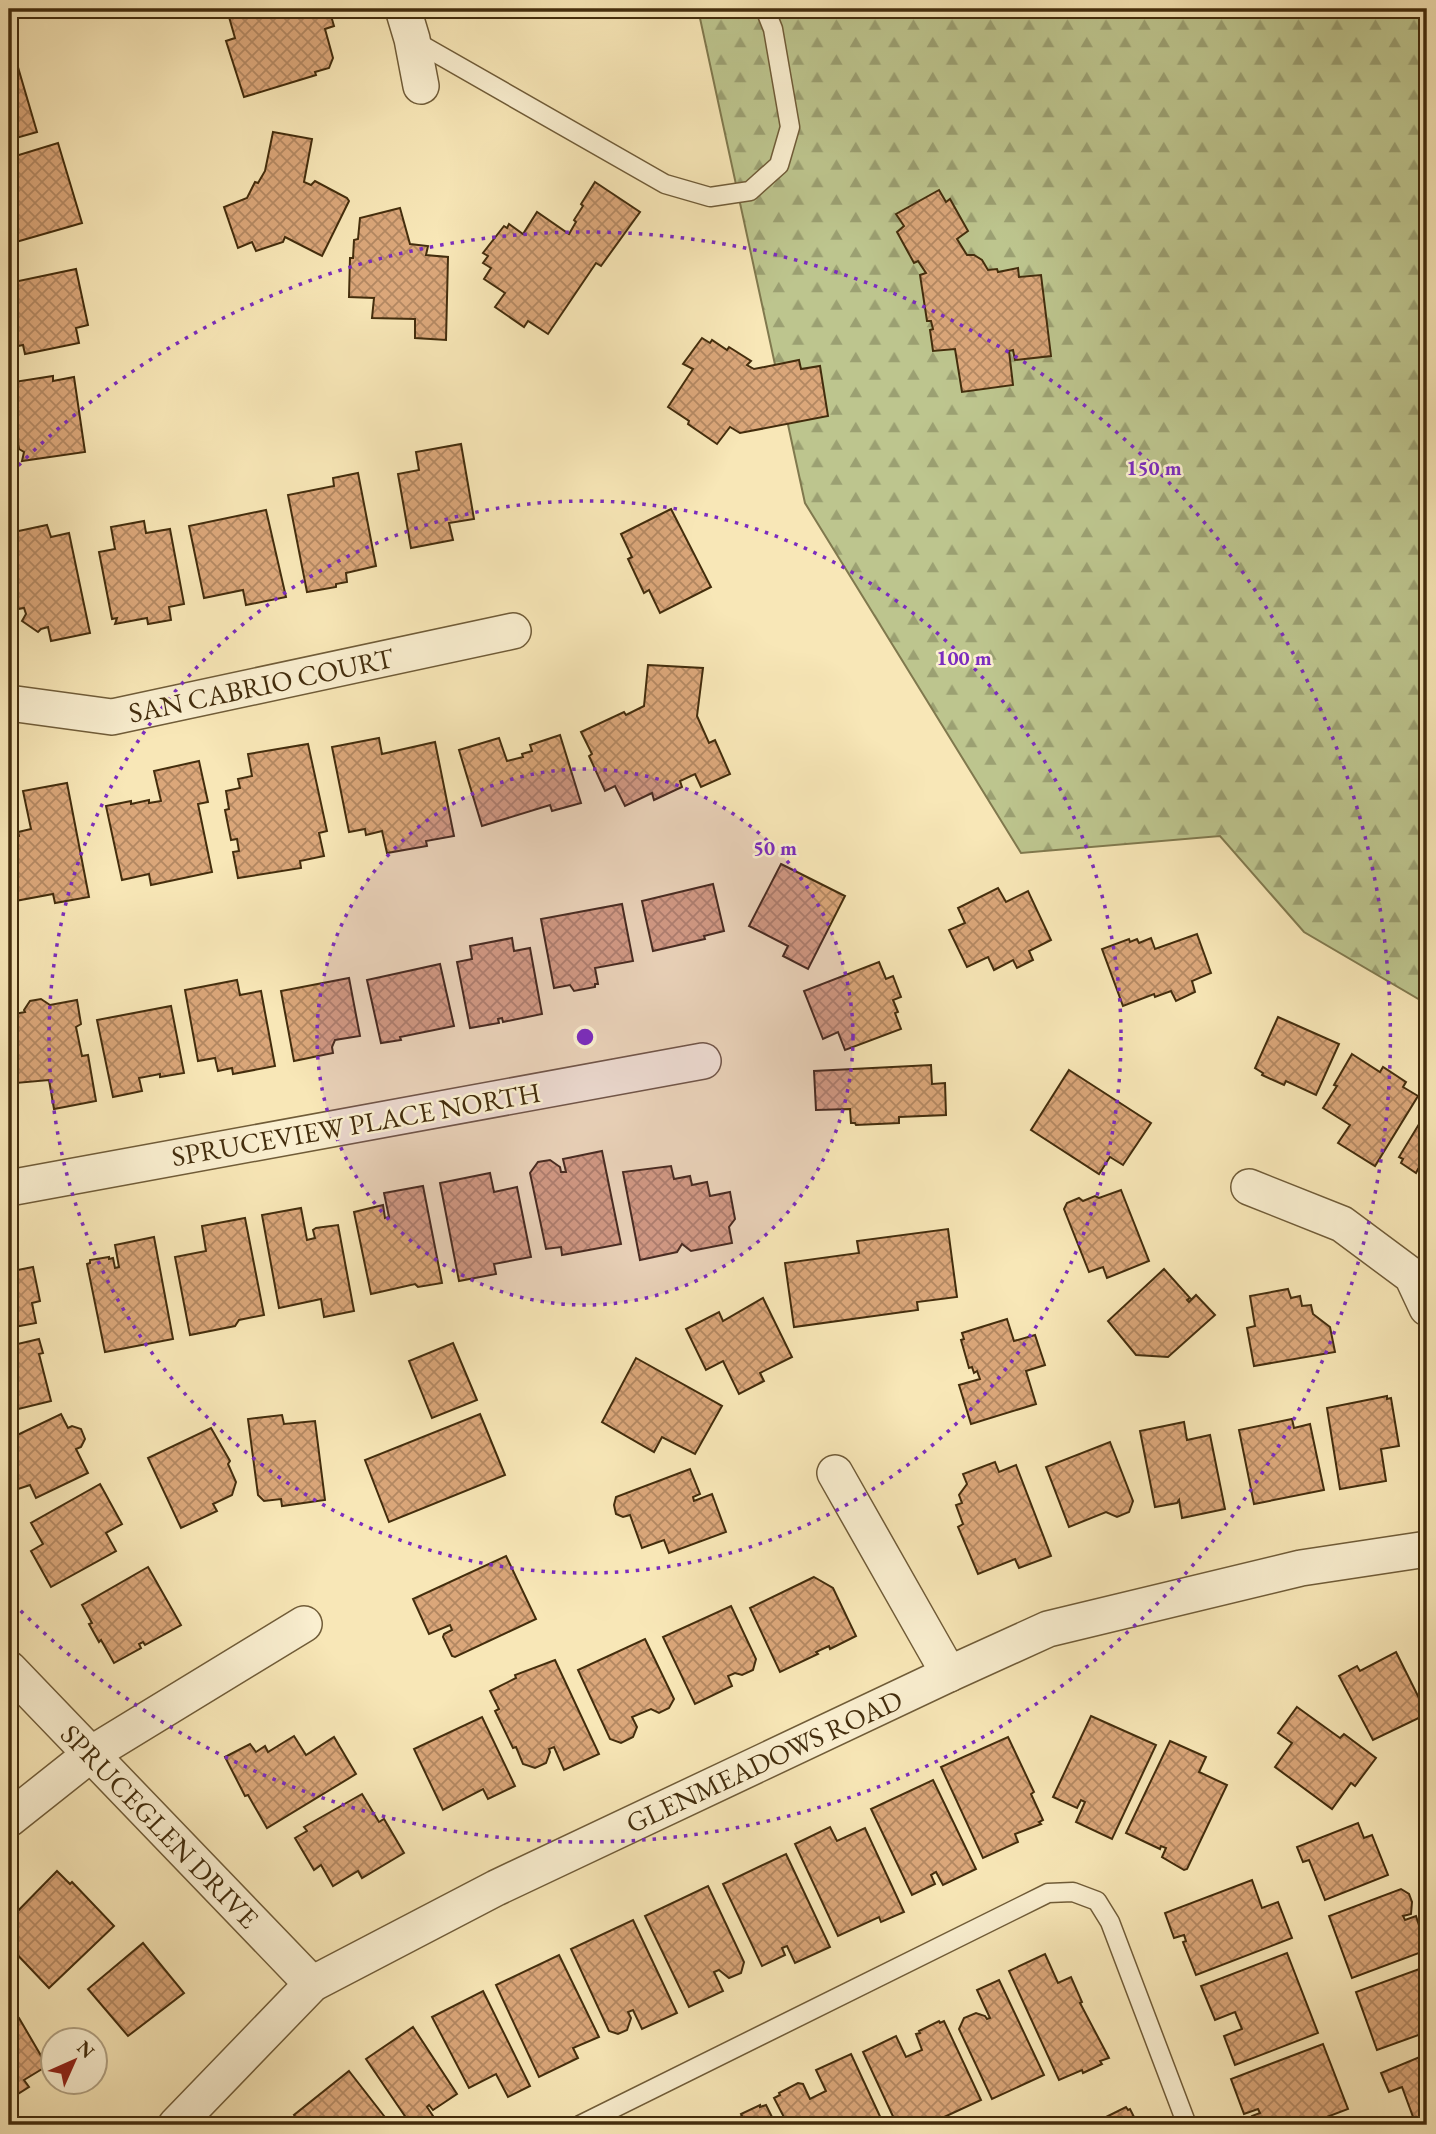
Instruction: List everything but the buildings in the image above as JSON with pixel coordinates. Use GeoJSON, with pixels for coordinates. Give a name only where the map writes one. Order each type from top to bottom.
{"type":"FeatureCollection","features":[{"type":"Feature","properties":{"kind":"street"},"geometry":{"type":"LineString","coordinates":[[408,24],[421,86]]}},
{"type":"Feature","properties":{"kind":"street","name":"SAN CABRIO COURT"},"geometry":{"type":"LineString","coordinates":[[9,703],[112,717],[513,631]]}},
{"type":"Feature","properties":{"kind":"street","name":"SPRUCEVIEW PLACE NORTH"},"geometry":{"type":"LineString","coordinates":[[9,1188],[703,1061]]}},
{"type":"Feature","properties":{"kind":"street"},"geometry":{"type":"LineString","coordinates":[[1249,1187],[1342,1223],[1412,1276],[1427,1308]]}},
{"type":"Feature","properties":{"kind":"street"},"geometry":{"type":"LineString","coordinates":[[835,1473],[949,1674]]}},
{"type":"Feature","properties":{"kind":"street","name":"GLENMEADOWS ROAD"},"geometry":{"type":"LineString","coordinates":[[176,2125],[312,1984],[496,1888],[949,1674],[1048,1629],[1301,1568],[1427,1549]]}},
{"type":"Feature","properties":{"kind":"street"},"geometry":{"type":"LineString","coordinates":[[9,1819],[91,1755],[304,1624]]}},
{"type":"Feature","properties":{"kind":"street","name":"SPRUCEGLEN DRIVE"},"geometry":{"type":"LineString","coordinates":[[9,1668],[312,1984]]}},
{"type":"Feature","properties":{"kind":"lane"},"geometry":{"type":"LineString","coordinates":[[408,24],[664,184],[710,197],[750,191],[779,164],[790,127],[773,29],[765,9]]}},
{"type":"Feature","properties":{"kind":"lane"},"geometry":{"type":"LineString","coordinates":[[580,2125],[1048,1893],[1073,1892],[1097,1901],[1110,1922],[1186,2125]]}},
{"type":"Feature","properties":{"kind":"green space"},"geometry":{"type":"Polygon","coordinates":[[[698,9],[1427,9],[1427,1004],[1304,932],[1220,836],[1021,853],[805,503],[698,9]]]}}]}
